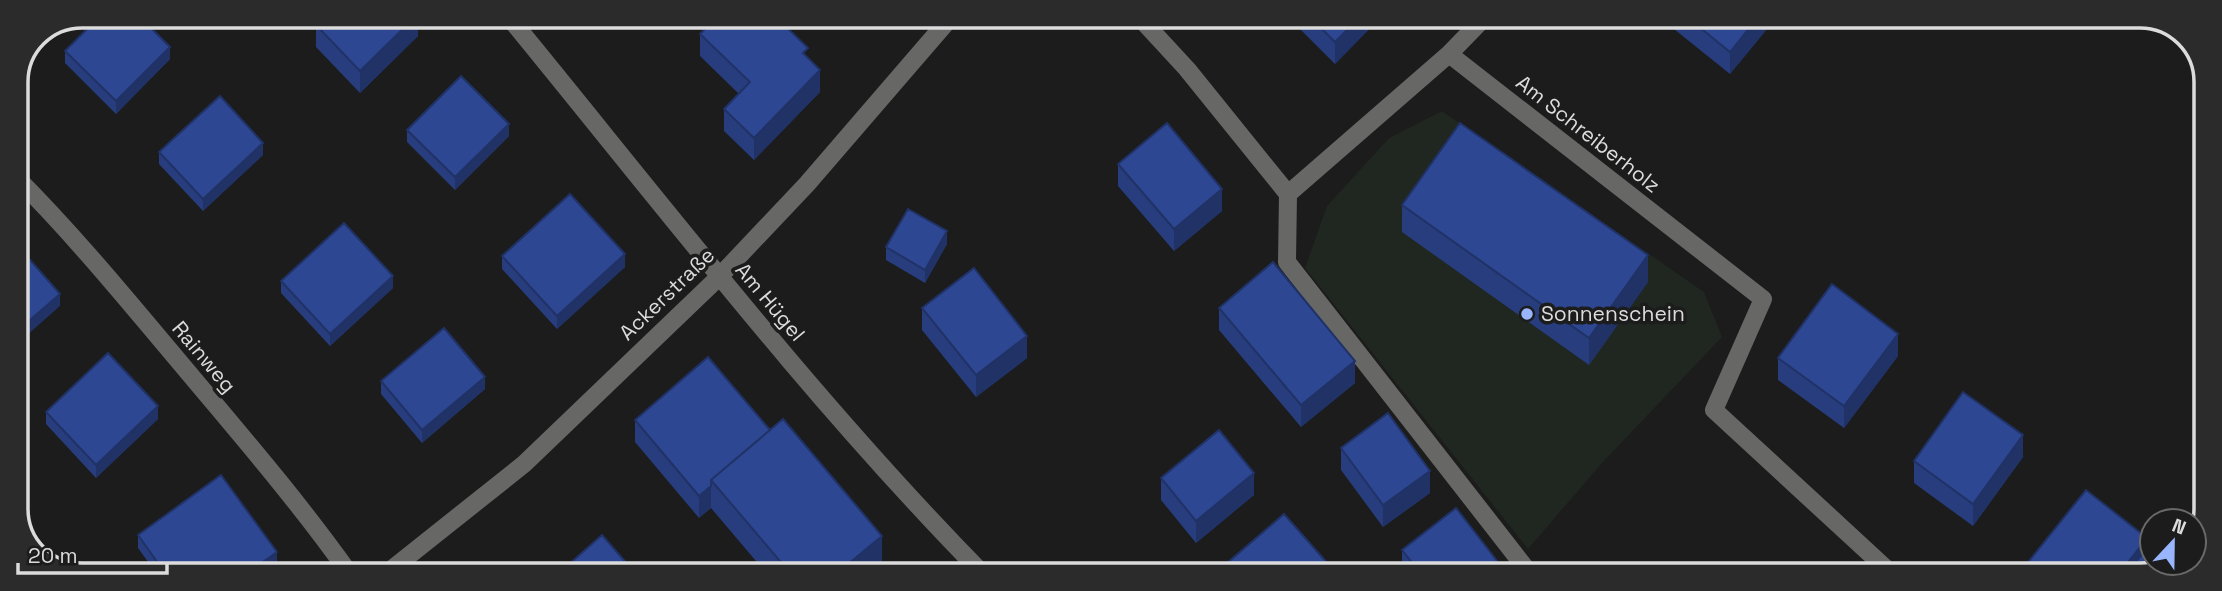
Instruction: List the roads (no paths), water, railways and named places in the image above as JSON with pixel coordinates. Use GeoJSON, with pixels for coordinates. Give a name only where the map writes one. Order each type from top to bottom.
{"type":"FeatureCollection","features":[{"type":"Feature","properties":{"kind":"street","name":"Am Hügel"},"geometry":{"type":"LineString","coordinates":[[518,28],[719,276],[924,514],[972,563]]}},
{"type":"Feature","properties":{"kind":"street","name":"Ackerstraße"},"geometry":{"type":"LineString","coordinates":[[400,563],[524,464],[719,276],[807,184],[942,28]]}},
{"type":"Feature","properties":{"kind":"street"},"geometry":{"type":"LineString","coordinates":[[1149,28],[1187,69],[1288,194],[1287,262],[1522,563]]}},
{"type":"Feature","properties":{"kind":"street"},"geometry":{"type":"LineString","coordinates":[[1288,194],[1449,54],[1474,28]]}},
{"type":"Feature","properties":{"kind":"street","name":"Am Schreiberholz"},"geometry":{"type":"LineString","coordinates":[[1449,54],[1763,299],[1714,410],[1880,563]]}},
{"type":"Feature","properties":{"kind":"street","name":"Rainweg"},"geometry":{"type":"LineString","coordinates":[[28,189],[61,221],[224,415],[342,563]]}},
{"type":"Feature","properties":{"kind":"place","name":"Sonnenschein"},"geometry":{"type":"Point","coordinates":[1527,314]}}]}
